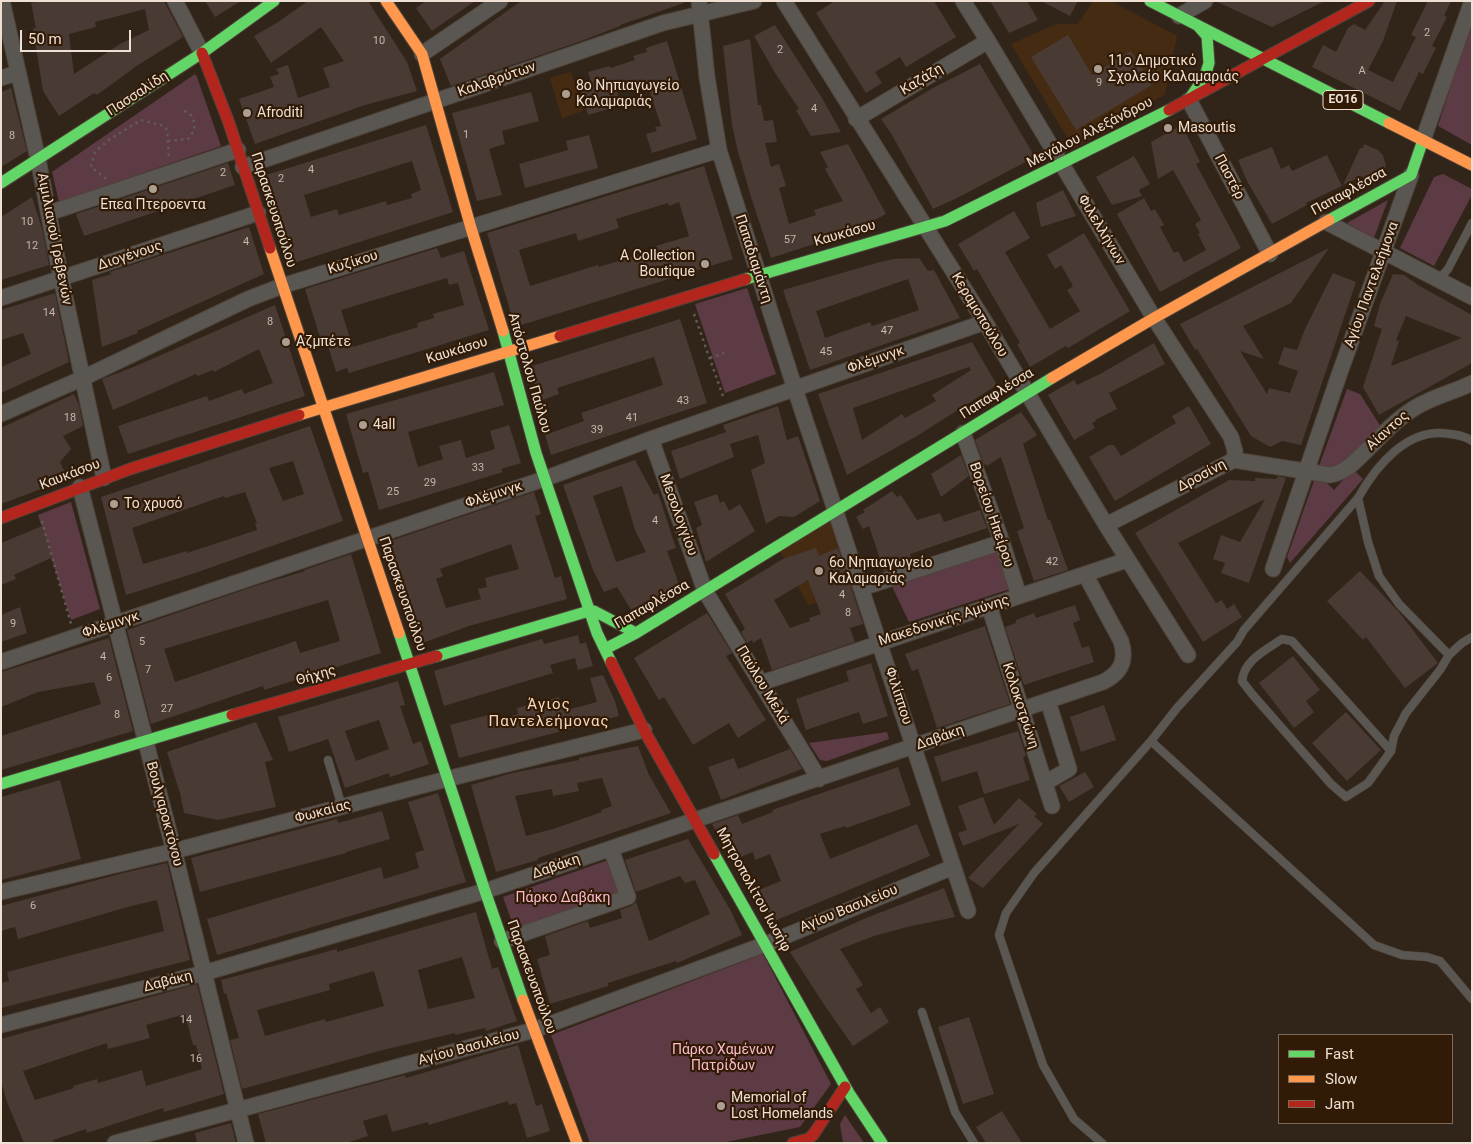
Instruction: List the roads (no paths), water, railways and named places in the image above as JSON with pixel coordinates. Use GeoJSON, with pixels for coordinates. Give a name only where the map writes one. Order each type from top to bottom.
{"type":"FeatureCollection","features":[{"type":"Feature","properties":{"kind":"main road","name":"Πασσαλίδη"},"geometry":{"type":"LineString","coordinates":[[1,183],[202,53],[274,1]]}},
{"type":"Feature","properties":{"kind":"main road","name":"Απόστολου Παύλου"},"geometry":{"type":"LineString","coordinates":[[386,1],[422,54],[471,228],[509,351],[544,479],[589,610],[605,649]]}},
{"type":"Feature","properties":{"kind":"main road","name":"ΕΟ16"},"geometry":{"type":"LineString","coordinates":[[1150,1],[1262,60],[1472,165]]}},
{"type":"Feature","properties":{"kind":"main road","name":"Μεγάλου Αλεξάνδρου"},"geometry":{"type":"LineString","coordinates":[[926,228],[955,217],[1189,100],[1370,1]]}},
{"type":"Feature","properties":{"kind":"main road"},"geometry":{"type":"LineString","coordinates":[[1189,100],[1203,79],[1209,63],[1207,36],[1199,27]]}},
{"type":"Feature","properties":{"kind":"main road","name":"Παρασκευοπούλου"},"geometry":{"type":"LineString","coordinates":[[202,53],[223,105],[322,408],[502,941],[577,1143]]}},
{"type":"Feature","properties":{"kind":"main road","name":"Αγίου Παντελεήμονα"},"geometry":{"type":"LineString","coordinates":[[1411,175],[1423,140]]}},
{"type":"Feature","properties":{"kind":"main road","name":"Παπαφλέσσα"},"geometry":{"type":"LineString","coordinates":[[605,649],[636,633],[837,511],[1026,393],[1154,318],[1411,175]]}},
{"type":"Feature","properties":{"kind":"main road","name":"Καυκάσου"},"geometry":{"type":"LineString","coordinates":[[1,518],[104,478],[322,408],[758,275],[926,228]]}},
{"type":"Feature","properties":{"kind":"main road"},"geometry":{"type":"LineString","coordinates":[[589,610],[636,633]]}},
{"type":"Feature","properties":{"kind":"main road","name":"Θήχης"},"geometry":{"type":"LineString","coordinates":[[1,784],[144,740],[410,665],[589,610]]}},
{"type":"Feature","properties":{"kind":"main road","name":"Μητροπολίτου Ιωσήφ"},"geometry":{"type":"LineString","coordinates":[[605,649],[644,730],[845,1087],[882,1143]]}},
{"type":"Feature","properties":{"kind":"main road"},"geometry":{"type":"LineString","coordinates":[[793,1143],[808,1139],[813,1135],[845,1087]]}},
{"type":"Feature","properties":{"kind":"street","name":"Αιμιλιανού Γρεβενών"},"geometry":{"type":"LineString","coordinates":[[2,1],[38,159],[61,278],[104,478]]}},
{"type":"Feature","properties":{"kind":"street"},"geometry":{"type":"LineString","coordinates":[[175,1],[202,53]]}},
{"type":"Feature","properties":{"kind":"street"},"geometry":{"type":"LineString","coordinates":[[422,54],[500,1]]}},
{"type":"Feature","properties":{"kind":"street","name":"Καλαβρύτων"},"geometry":{"type":"LineString","coordinates":[[243,166],[663,23],[700,8],[754,1]]}},
{"type":"Feature","properties":{"kind":"street","name":"Κεραμοπούλου"},"geometry":{"type":"LineString","coordinates":[[784,1],[856,119],[985,322],[1127,560],[1188,655]]}},
{"type":"Feature","properties":{"kind":"street","name":"Φιλελλήνων"},"geometry":{"type":"LineString","coordinates":[[963,1],[1154,318],[1231,437],[1234,444],[1234,460]]}},
{"type":"Feature","properties":{"kind":"street"},"geometry":{"type":"LineString","coordinates":[[1179,16],[1205,1]]}},
{"type":"Feature","properties":{"kind":"street","name":"Αγίου Παντελεήμονα"},"geometry":{"type":"LineString","coordinates":[[1423,140],[1472,1]]}},
{"type":"Feature","properties":{"kind":"street","name":"Παπαδιαμάντη"},"geometry":{"type":"LineString","coordinates":[[700,8],[707,77],[719,150],[795,389],[837,511]]}},
{"type":"Feature","properties":{"kind":"street","name":"Καζάζη"},"geometry":{"type":"LineString","coordinates":[[856,119],[988,41]]}},
{"type":"Feature","properties":{"kind":"street"},"geometry":{"type":"LineString","coordinates":[[1,78],[17,73]]}},
{"type":"Feature","properties":{"kind":"street","name":"Παστέρ"},"geometry":{"type":"LineString","coordinates":[[1189,100],[1270,254]]}},
{"type":"Feature","properties":{"kind":"street"},"geometry":{"type":"LineString","coordinates":[[48,213],[238,150]]}},
{"type":"Feature","properties":{"kind":"street","name":"Κυζίκου"},"geometry":{"type":"LineString","coordinates":[[1,414],[282,286],[719,150]]}},
{"type":"Feature","properties":{"kind":"street","name":"Αγίου Παντελεήμονα"},"geometry":{"type":"LineString","coordinates":[[1273,569],[1411,175]]}},
{"type":"Feature","properties":{"kind":"street","name":"Διογένους"},"geometry":{"type":"LineString","coordinates":[[1,298],[258,213]]}},
{"type":"Feature","properties":{"kind":"street"},"geometry":{"type":"LineString","coordinates":[[1326,222],[1472,297]]}},
{"type":"Feature","properties":{"kind":"street","name":"Φλέμινγκ"},"geometry":{"type":"LineString","coordinates":[[1,662],[544,479],[985,322]]}},
{"type":"Feature","properties":{"kind":"street","name":"Αίαντος"},"geometry":{"type":"LineString","coordinates":[[1306,471],[1330,475],[1345,470],[1408,412],[1425,402],[1472,384]]}},
{"type":"Feature","properties":{"kind":"street","name":"Βορείου Ηπείρου"},"geometry":{"type":"LineString","coordinates":[[962,433],[1002,542],[1019,596]]}},
{"type":"Feature","properties":{"kind":"street","name":"Μεσολογγίου"},"geometry":{"type":"LineString","coordinates":[[652,439],[705,591]]}},
{"type":"Feature","properties":{"kind":"street","name":"Δροσίνη"},"geometry":{"type":"LineString","coordinates":[[1106,525],[1234,460],[1306,471]]}},
{"type":"Feature","properties":{"kind":"street","name":"Βουλγαροκτόνου"},"geometry":{"type":"LineString","coordinates":[[80,487],[174,851],[246,1143]]}},
{"type":"Feature","properties":{"kind":"street","name":"Φιλίππου"},"geometry":{"type":"LineString","coordinates":[[837,511],[968,911]]}},
{"type":"Feature","properties":{"kind":"street"},"geometry":{"type":"LineString","coordinates":[[862,588],[1002,542]]}},
{"type":"Feature","properties":{"kind":"street","name":"Μακεδονικής Αμύνης"},"geometry":{"type":"LineString","coordinates":[[761,683],[1127,560]]}},
{"type":"Feature","properties":{"kind":"street","name":"Δαβάκη"},"geometry":{"type":"LineString","coordinates":[[1,1025],[204,973],[485,891],[1103,682],[1120,669],[1124,658],[1124,648],[1085,574]]}},
{"type":"Feature","properties":{"kind":"street","name":"Παύλου Μελά"},"geometry":{"type":"LineString","coordinates":[[705,591],[818,779]]}},
{"type":"Feature","properties":{"kind":"street","name":"Κολοκοτρώνη"},"geometry":{"type":"LineString","coordinates":[[989,606],[1052,806]]}},
{"type":"Feature","properties":{"kind":"street"},"geometry":{"type":"LineString","coordinates":[[1045,783],[1069,769],[1048,701]]}},
{"type":"Feature","properties":{"kind":"street","name":"Φωκαίας"},"geometry":{"type":"LineString","coordinates":[[1,892],[174,851],[447,779],[644,730]]}},
{"type":"Feature","properties":{"kind":"street"},"geometry":{"type":"LineString","coordinates":[[502,941],[628,898],[611,848]]}},
{"type":"Feature","properties":{"kind":"street","name":"Αγίου Βασιλείου"},"geometry":{"type":"LineString","coordinates":[[115,1143],[534,1030],[766,944],[953,867]]}},
{"type":"Feature","properties":{"kind":"lane"},"geometry":{"type":"LineString","coordinates":[[1439,279],[1448,269],[1472,223]]}},
{"type":"Feature","properties":{"kind":"lane"},"geometry":{"type":"LineString","coordinates":[[1102,1143],[1074,1119],[1043,1065],[1000,936],[1006,913],[1034,873],[1151,741],[1177,708],[1237,642],[1244,630],[1358,498],[1367,481],[1386,459],[1412,439],[1438,431],[1468,437],[1472,441]]}},
{"type":"Feature","properties":{"kind":"lane"},"geometry":{"type":"LineString","coordinates":[[1358,498],[1379,576],[1398,604],[1449,655]]}},
{"type":"Feature","properties":{"kind":"lane"},"geometry":{"type":"LineString","coordinates":[[1391,751],[1292,641],[1282,639],[1256,657],[1243,671],[1242,681],[1257,700],[1331,784],[1346,797],[1368,783],[1391,751],[1394,736],[1406,713],[1440,670],[1449,655],[1472,637]]}},
{"type":"Feature","properties":{"kind":"lane"},"geometry":{"type":"LineString","coordinates":[[1151,741],[1374,945],[1402,955],[1427,957],[1440,961],[1472,999]]}},
{"type":"Feature","properties":{"kind":"lane"},"geometry":{"type":"LineString","coordinates":[[328,760],[342,807]]}},
{"type":"Feature","properties":{"kind":"lane"},"geometry":{"type":"LineString","coordinates":[[922,1012],[955,1112],[974,1143]]}},
{"type":"Feature","properties":{"kind":"place","name":"11ο Δημοτικό Σχολείο Καλαμαριάς"},"geometry":{"type":"Point","coordinates":[1098,69]}},
{"type":"Feature","properties":{"kind":"place","name":"8ο Νηπιαγωγείο Καλαμαριάς"},"geometry":{"type":"Point","coordinates":[566,94]}},
{"type":"Feature","properties":{"kind":"place","name":"Afroditi"},"geometry":{"type":"Point","coordinates":[247,113]}},
{"type":"Feature","properties":{"kind":"place","name":"Masoutis"},"geometry":{"type":"Point","coordinates":[1168,128]}},
{"type":"Feature","properties":{"kind":"place","name":"Επεα Πτεροεντα"},"geometry":{"type":"Point","coordinates":[153,189]}},
{"type":"Feature","properties":{"kind":"place","name":"A Collection Boutique"},"geometry":{"type":"Point","coordinates":[705,264]}},
{"type":"Feature","properties":{"kind":"place","name":"Αζμπέτε"},"geometry":{"type":"Point","coordinates":[286,342]}},
{"type":"Feature","properties":{"kind":"place","name":"4all"},"geometry":{"type":"Point","coordinates":[363,425]}},
{"type":"Feature","properties":{"kind":"place","name":"Το χρυσό"},"geometry":{"type":"Point","coordinates":[114,504]}},
{"type":"Feature","properties":{"kind":"place","name":"6ο Νηπιαγωγείο Καλαμαριάς"},"geometry":{"type":"Point","coordinates":[819,571]}},
{"type":"Feature","properties":{"kind":"place","name":"Memorial of Lost Homelands"},"geometry":{"type":"Point","coordinates":[721,1106]}},
{"type":"Feature","properties":{"kind":"district","name":"Άγιος Παντελεήμονας"},"geometry":{"type":"Point","coordinates":[549,714]}},
{"type":"Feature","properties":{"kind":"park label","name":"Πάρκο Δαβάκη"},"geometry":{"type":"Point","coordinates":[563,898]}},
{"type":"Feature","properties":{"kind":"park label","name":"Πάρκο Χαμένων Πατρίδων"},"geometry":{"type":"Point","coordinates":[723,1058]}}]}
